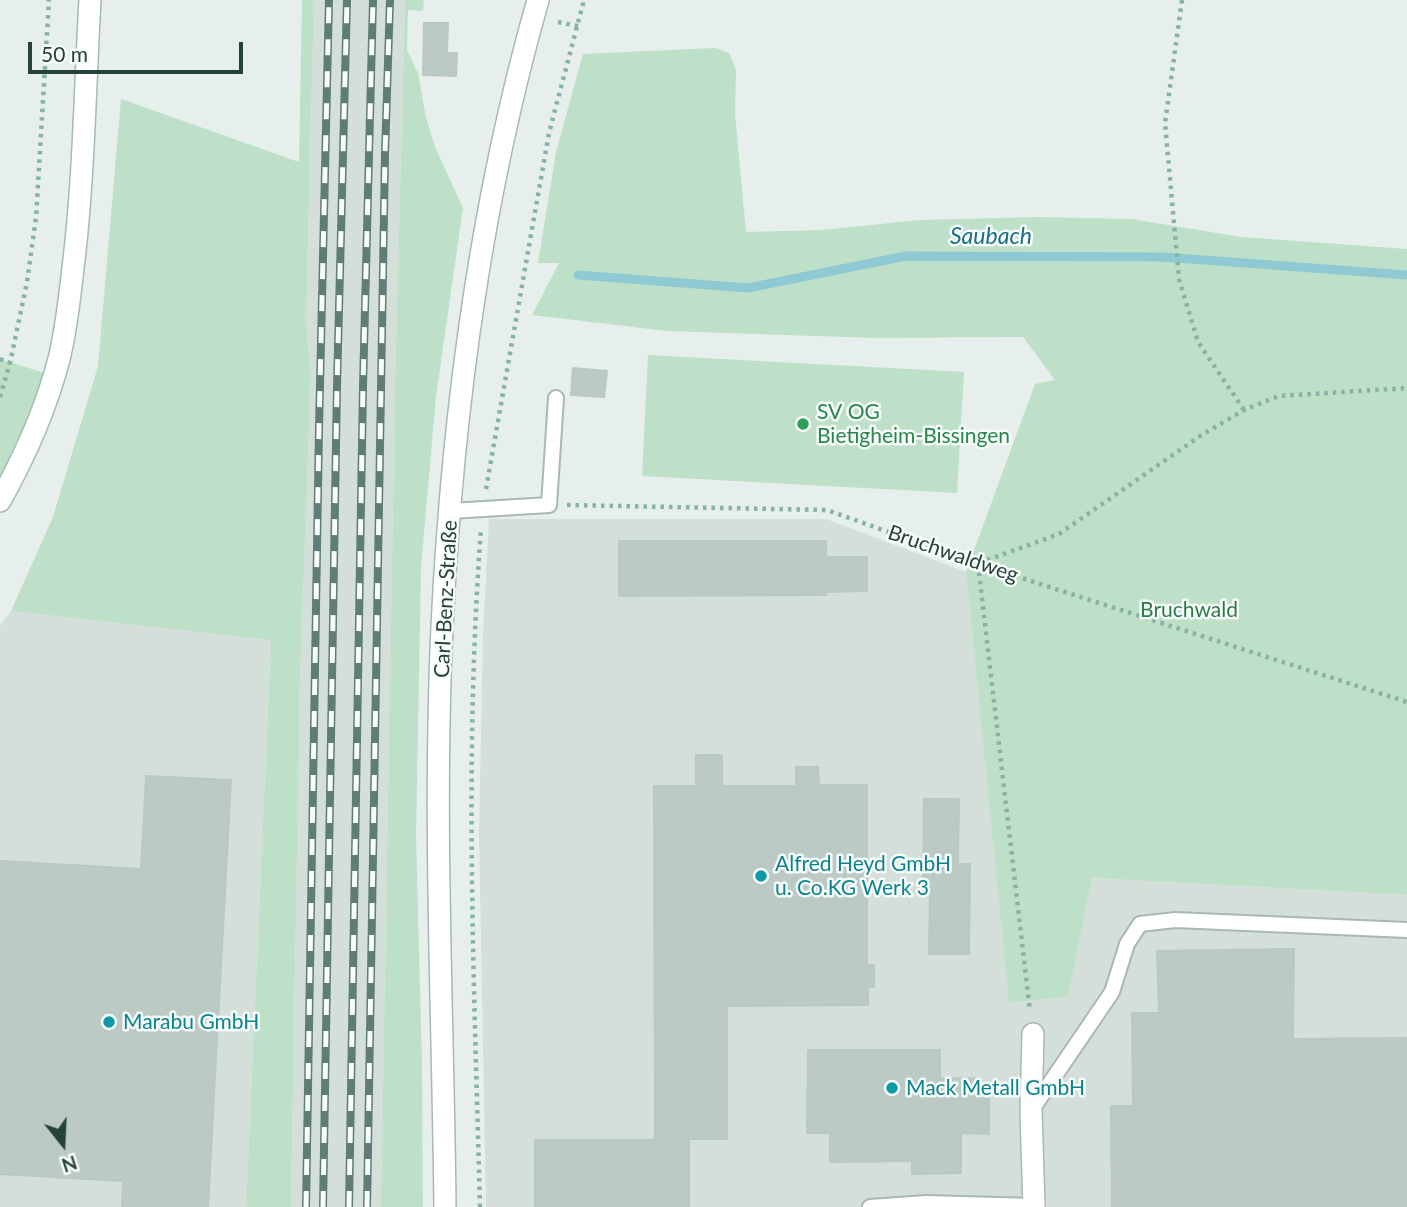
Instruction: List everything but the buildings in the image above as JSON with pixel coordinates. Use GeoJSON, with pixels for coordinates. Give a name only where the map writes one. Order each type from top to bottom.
{"type":"FeatureCollection","features":[{"type":"Feature","properties":{"kind":"street"},"geometry":{"type":"LineString","coordinates":[[0,501],[20,465],[46,403],[59,359],[68,310],[79,213],[90,0]]}},
{"type":"Feature","properties":{"kind":"street","name":"Carl-Benz-Straße"},"geometry":{"type":"LineString","coordinates":[[445,1207],[439,835],[442,630],[451,511],[461,400],[484,243],[507,128],[538,0]]}},
{"type":"Feature","properties":{"kind":"street"},"geometry":{"type":"LineString","coordinates":[[1033,1034],[1031,1111],[1034,1207]]}},
{"type":"Feature","properties":{"kind":"lane"},"geometry":{"type":"LineString","coordinates":[[451,511],[549,505],[556,398]]}},
{"type":"Feature","properties":{"kind":"lane"},"geometry":{"type":"LineString","coordinates":[[1031,1111],[1112,992],[1127,944],[1140,924],[1175,920],[1407,930]]}},
{"type":"Feature","properties":{"kind":"lane"},"geometry":{"type":"LineString","coordinates":[[870,1207],[926,1203],[1034,1207]]}},
{"type":"Feature","properties":{"kind":"path"},"geometry":{"type":"LineString","coordinates":[[0,397],[27,282],[36,218],[49,0]]}},
{"type":"Feature","properties":{"kind":"path"},"geometry":{"type":"LineString","coordinates":[[480,1207],[471,833],[474,632],[482,508],[549,133],[584,0]]}},
{"type":"Feature","properties":{"kind":"path"},"geometry":{"type":"LineString","coordinates":[[1182,0],[1165,123],[1179,279],[1198,342],[1244,410]]}},
{"type":"Feature","properties":{"kind":"path"},"geometry":{"type":"LineString","coordinates":[[0,359],[10,363]]}},
{"type":"Feature","properties":{"kind":"path"},"geometry":{"type":"LineString","coordinates":[[1033,1034],[978,564],[1059,534],[1200,436],[1244,410],[1279,396],[1407,388]]}},
{"type":"Feature","properties":{"kind":"path","name":"Bruchwaldweg"},"geometry":{"type":"LineString","coordinates":[[549,505],[827,510],[978,564],[1407,702]]}},
{"type":"Feature","properties":{"kind":"shaded area"},"geometry":{"type":"Polygon","coordinates":[[[314,0],[405,0],[395,384],[381,1207],[291,1207],[300,679],[311,371],[306,325],[314,0]]]}},
{"type":"Feature","properties":{"kind":"shaded area"},"geometry":{"type":"Polygon","coordinates":[[[489,519],[826,519],[966,572],[1010,1003],[1068,997],[1092,878],[1407,895],[1407,1207],[486,1207],[479,833],[483,634],[489,519]]]}},
{"type":"Feature","properties":{"kind":"shaded area"},"geometry":{"type":"Polygon","coordinates":[[[11,611],[271,639],[246,1207],[0,1207],[0,626],[11,611]]]}},
{"type":"Feature","properties":{"kind":"green space"},"geometry":{"type":"Polygon","coordinates":[[[302,0],[314,0],[306,325],[311,371],[300,679],[291,1207],[246,1207],[271,640],[11,611],[53,517],[98,366],[121,99],[299,162],[302,0]]]}},
{"type":"Feature","properties":{"kind":"green space"},"geometry":{"type":"Polygon","coordinates":[[[405,0],[424,0],[423,11],[408,10],[407,50],[418,73],[426,118],[435,147],[463,208],[436,396],[421,568],[416,837],[423,1207],[381,1207],[395,384],[405,0]]]}},
{"type":"Feature","properties":{"kind":"green space","name":"Bruchwald"},"geometry":{"type":"Polygon","coordinates":[[[715,48],[729,53],[736,69],[735,113],[746,232],[822,230],[919,220],[1038,217],[1132,219],[1241,237],[1407,249],[1407,895],[1092,878],[1068,997],[1009,1003],[966,572],[1035,384],[1055,380],[1023,337],[875,338],[667,331],[532,315],[559,263],[538,263],[556,152],[583,54],[715,48]]]}},
{"type":"Feature","properties":{"kind":"green space","name":"SV OG Bietigheim-Bissingen"},"geometry":{"type":"Polygon","coordinates":[[[648,355],[964,372],[957,493],[642,476],[648,355]]]}},
{"type":"Feature","properties":{"kind":"green space"},"geometry":{"type":"Polygon","coordinates":[[[0,359],[54,376],[0,501],[0,359]]]}},
{"type":"Feature","properties":{"kind":"waterway","name":"Saubach"},"geometry":{"type":"LineString","coordinates":[[578,275],[748,288],[906,256],[1163,257],[1407,275]]}},
{"type":"Feature","properties":{"kind":"railway"},"geometry":{"type":"LineString","coordinates":[[306,1207],[329,0]]}},
{"type":"Feature","properties":{"kind":"railway"},"geometry":{"type":"LineString","coordinates":[[323,1207],[337,386],[347,0]]}},
{"type":"Feature","properties":{"kind":"railway"},"geometry":{"type":"LineString","coordinates":[[349,1207],[363,386],[373,0]]}},
{"type":"Feature","properties":{"kind":"railway"},"geometry":{"type":"LineString","coordinates":[[367,1207],[390,0]]}},
{"type":"Feature","properties":{"kind":"place","name":"SV OG Bietigheim-Bissingen"},"geometry":{"type":"Point","coordinates":[803,424]}},
{"type":"Feature","properties":{"kind":"place","name":"Alfred Heyd GmbH u. Co.KG Werk 3"},"geometry":{"type":"Point","coordinates":[761,876]}},
{"type":"Feature","properties":{"kind":"place","name":"Marabu GmbH"},"geometry":{"type":"Point","coordinates":[109,1022]}},
{"type":"Feature","properties":{"kind":"place","name":"Mack Metall GmbH"},"geometry":{"type":"Point","coordinates":[892,1088]}}]}
